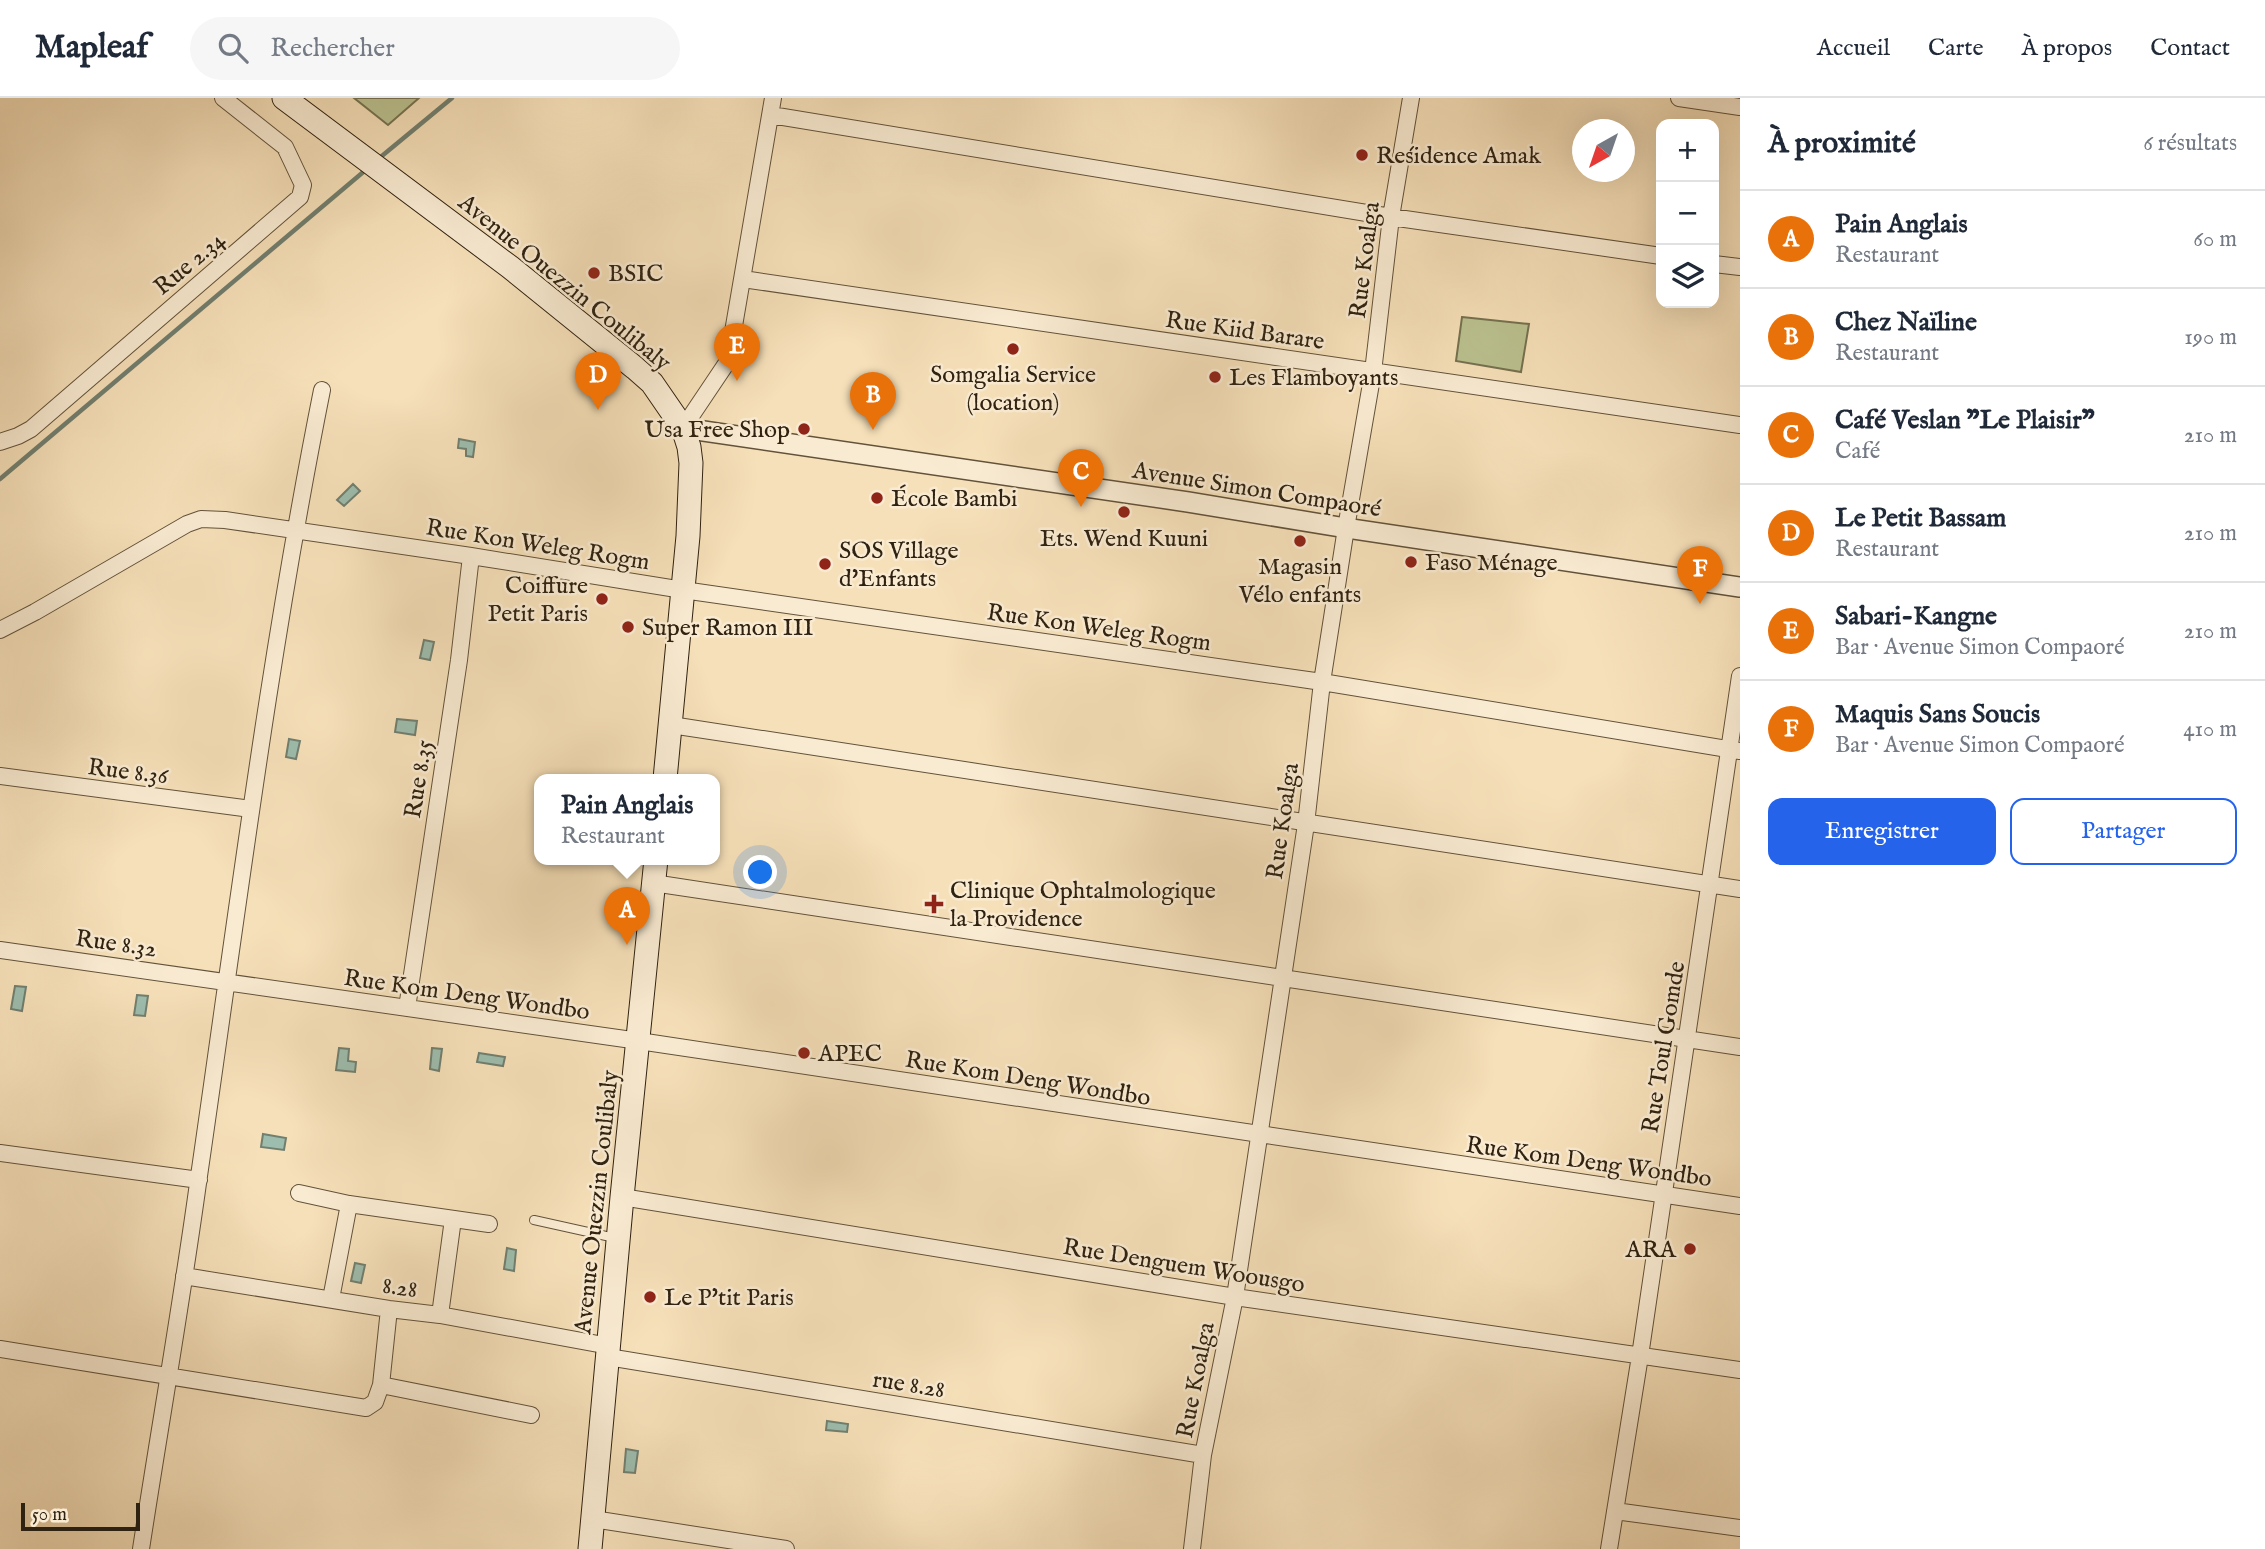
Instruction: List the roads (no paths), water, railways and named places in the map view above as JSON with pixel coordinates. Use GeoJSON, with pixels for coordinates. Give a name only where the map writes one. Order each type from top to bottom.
{"type":"FeatureCollection","features":[{"type":"Feature","properties":{"kind":"main road","name":"Avenue Ouezzin Coulibaly"},"geometry":{"type":"LineString","coordinates":[[285,98],[510,267],[635,368],[652,383],[683,428],[691,463],[683,590],[666,774]]}},
{"type":"Feature","properties":{"kind":"main road","name":"Avenue Ouezzin Coulibaly"},"geometry":{"type":"LineString","coordinates":[[590,1549],[655,865]]}},
{"type":"Feature","properties":{"kind":"street","name":"Rue 2.34"},"geometry":{"type":"LineString","coordinates":[[0,442],[31,429],[300,197],[303,185],[285,146],[223,98]]}},
{"type":"Feature","properties":{"kind":"street"},"geometry":{"type":"LineString","coordinates":[[683,428],[728,361],[773,98]]}},
{"type":"Feature","properties":{"kind":"street","name":"Rue Koalga"},"geometry":{"type":"LineString","coordinates":[[1192,1549],[1203,1455],[1235,1297],[1306,824],[1322,682],[1373,372],[1391,216],[1411,98]]}},
{"type":"Feature","properties":{"kind":"street"},"geometry":{"type":"LineString","coordinates":[[1679,98],[1740,107]]}},
{"type":"Feature","properties":{"kind":"street"},"geometry":{"type":"LineString","coordinates":[[771,115],[1391,216],[1656,255]]}},
{"type":"Feature","properties":{"kind":"street"},"geometry":{"type":"LineString","coordinates":[[1719,265],[1740,267]]}},
{"type":"Feature","properties":{"kind":"street","name":"Rue Kiid Barare"},"geometry":{"type":"LineString","coordinates":[[743,279],[1740,425]]}},
{"type":"Feature","properties":{"kind":"street"},"geometry":{"type":"LineString","coordinates":[[141,1549],[199,1180],[251,809],[322,390]]}},
{"type":"Feature","properties":{"kind":"street","name":"Avenue Simon Compaoré"},"geometry":{"type":"LineString","coordinates":[[683,428],[1740,587]]}},
{"type":"Feature","properties":{"kind":"street","name":"Rue Kon Weleg Rogm"},"geometry":{"type":"LineString","coordinates":[[0,630],[187,524],[201,519],[225,520],[683,590],[1322,682],[1735,750]]}},
{"type":"Feature","properties":{"kind":"street","name":"Rue 8.35"},"geometry":{"type":"LineString","coordinates":[[407,1009],[459,660],[471,556]]}},
{"type":"Feature","properties":{"kind":"street","name":"Rue Toul Gomde"},"geometry":{"type":"LineString","coordinates":[[1609,1549],[1711,885],[1735,750],[1740,676]]}},
{"type":"Feature","properties":{"kind":"street"},"geometry":{"type":"LineString","coordinates":[[671,725],[1740,889]]}},
{"type":"Feature","properties":{"kind":"street","name":"Rue 8.36"},"geometry":{"type":"LineString","coordinates":[[0,776],[251,809]]}},
{"type":"Feature","properties":{"kind":"street"},"geometry":{"type":"LineString","coordinates":[[653,883],[1740,1047]]}},
{"type":"Feature","properties":{"kind":"street","name":"Rue 8.32"},"geometry":{"type":"LineString","coordinates":[[0,950],[226,981]]}},
{"type":"Feature","properties":{"kind":"street","name":"Rue Kom Deng Wondbo"},"geometry":{"type":"LineString","coordinates":[[226,981],[1740,1206]]}},
{"type":"Feature","properties":{"kind":"street"},"geometry":{"type":"LineString","coordinates":[[0,1153],[199,1180]]}},
{"type":"Feature","properties":{"kind":"street"},"geometry":{"type":"LineString","coordinates":[[299,1193],[349,1204],[489,1224]]}},
{"type":"Feature","properties":{"kind":"street","name":"Rue Denguem Woousgo"},"geometry":{"type":"LineString","coordinates":[[622,1197],[1235,1297],[1740,1370]]}},
{"type":"Feature","properties":{"kind":"street"},"geometry":{"type":"LineString","coordinates":[[331,1299],[349,1204]]}},
{"type":"Feature","properties":{"kind":"street"},"geometry":{"type":"LineString","coordinates":[[440,1315],[453,1219]]}},
{"type":"Feature","properties":{"kind":"street","name":"8.28"},"geometry":{"type":"LineString","coordinates":[[184,1276],[440,1315],[608,1351]]}},
{"type":"Feature","properties":{"kind":"street"},"geometry":{"type":"LineString","coordinates":[[0,1349],[366,1408],[375,1402],[381,1385],[389,1309]]}},
{"type":"Feature","properties":{"kind":"street","name":"rue 8.28"},"geometry":{"type":"LineString","coordinates":[[608,1351],[1203,1455]]}},
{"type":"Feature","properties":{"kind":"street"},"geometry":{"type":"LineString","coordinates":[[381,1385],[531,1415]]}},
{"type":"Feature","properties":{"kind":"street"},"geometry":{"type":"LineString","coordinates":[[1615,1511],[1740,1528]]}},
{"type":"Feature","properties":{"kind":"street"},"geometry":{"type":"LineString","coordinates":[[593,1519],[786,1549]]}},
{"type":"Feature","properties":{"kind":"lane"},"geometry":{"type":"LineString","coordinates":[[534,1220],[618,1239]]}},
{"type":"Feature","properties":{"kind":"waterway"},"geometry":{"type":"LineString","coordinates":[[377,160],[452,98]]}},
{"type":"Feature","properties":{"kind":"waterway"},"geometry":{"type":"LineString","coordinates":[[0,479],[368,168]]}},
{"type":"Feature","properties":{"kind":"place","name":"Reśidence Amak"},"geometry":{"type":"Point","coordinates":[1362,155]}},
{"type":"Feature","properties":{"kind":"place","name":"BSIC"},"geometry":{"type":"Point","coordinates":[594,273]}},
{"type":"Feature","properties":{"kind":"place","name":"Somgalia Service (location)"},"geometry":{"type":"Point","coordinates":[1013,349]}},
{"type":"Feature","properties":{"kind":"place","name":"Les Flamboyants"},"geometry":{"type":"Point","coordinates":[1215,377]}},
{"type":"Feature","properties":{"kind":"place","name":"Sabari-Kangne"},"geometry":{"type":"Point","coordinates":[737,381]}},
{"type":"Feature","properties":{"kind":"place","name":"Le Petit Bassam"},"geometry":{"type":"Point","coordinates":[598,410]}},
{"type":"Feature","properties":{"kind":"place","name":"Usa Free Shop"},"geometry":{"type":"Point","coordinates":[804,429]}},
{"type":"Feature","properties":{"kind":"place","name":"Chez Naïline"},"geometry":{"type":"Point","coordinates":[873,430]}},
{"type":"Feature","properties":{"kind":"place","name":"École Bambi"},"geometry":{"type":"Point","coordinates":[877,498]}},
{"type":"Feature","properties":{"kind":"place","name":"Café Veslan \"Le Plaisir\""},"geometry":{"type":"Point","coordinates":[1081,507]}},
{"type":"Feature","properties":{"kind":"place","name":"Ets. Wend Kuuni"},"geometry":{"type":"Point","coordinates":[1124,512]}},
{"type":"Feature","properties":{"kind":"place","name":"Magasin Vélo enfants"},"geometry":{"type":"Point","coordinates":[1300,541]}},
{"type":"Feature","properties":{"kind":"place","name":"Faso Ménage"},"geometry":{"type":"Point","coordinates":[1411,562]}},
{"type":"Feature","properties":{"kind":"place","name":"SOS Village d'Enfants"},"geometry":{"type":"Point","coordinates":[825,564]}},
{"type":"Feature","properties":{"kind":"place","name":"Coiffure Petit Paris"},"geometry":{"type":"Point","coordinates":[602,599]}},
{"type":"Feature","properties":{"kind":"place","name":"Maquis Sans Soucis"},"geometry":{"type":"Point","coordinates":[1700,604]}},
{"type":"Feature","properties":{"kind":"place","name":"Super Ramon III"},"geometry":{"type":"Point","coordinates":[628,627]}},
{"type":"Feature","properties":{"kind":"place","name":"Clinique Ophtalmologique la Providence"},"geometry":{"type":"Point","coordinates":[934,904]}},
{"type":"Feature","properties":{"kind":"place","name":"Pain Anglais"},"geometry":{"type":"Point","coordinates":[627,945]}},
{"type":"Feature","properties":{"kind":"place","name":"APEC"},"geometry":{"type":"Point","coordinates":[804,1053]}},
{"type":"Feature","properties":{"kind":"place","name":"ARA"},"geometry":{"type":"Point","coordinates":[1690,1249]}},
{"type":"Feature","properties":{"kind":"place","name":"Le P'tit Paris"},"geometry":{"type":"Point","coordinates":[650,1297]}}]}
